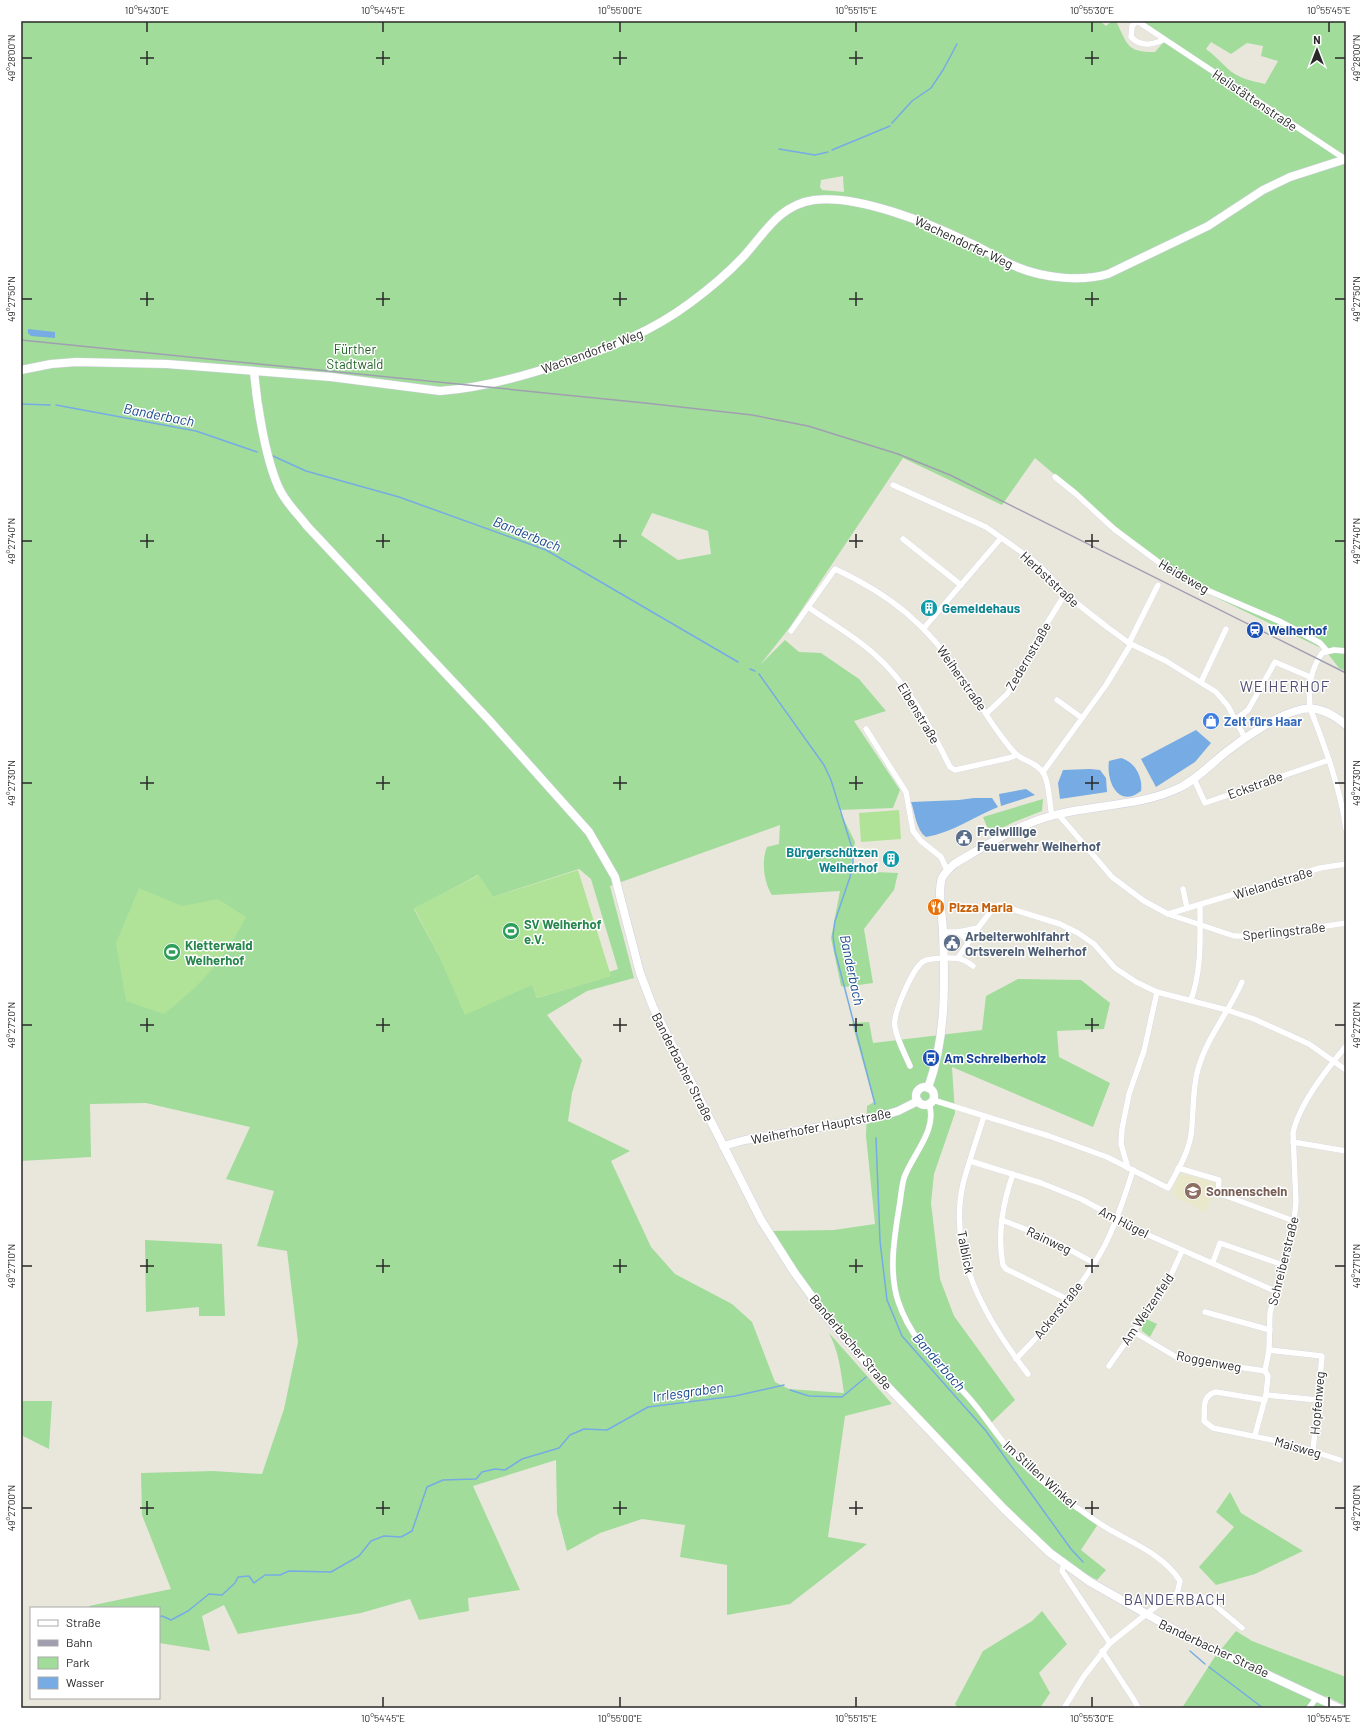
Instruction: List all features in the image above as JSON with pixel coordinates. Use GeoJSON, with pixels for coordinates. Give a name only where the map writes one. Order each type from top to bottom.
{"type":"FeatureCollection","features":[{"type":"Feature","properties":{"kind":"street","name":"Heilstättenstraße"},"geometry":{"type":"LineString","coordinates":[[1163,40],[1144,44],[1136,42],[1131,36],[1132,26],[1136,21],[1346,159]]}},
{"type":"Feature","properties":{"kind":"street","name":"Wachendorfer Weg"},"geometry":{"type":"LineString","coordinates":[[21,370],[51,364],[76,362],[128,362],[330,377],[440,391],[479,386],[544,370],[632,339],[662,322],[690,303],[731,269],[770,223],[787,209],[801,202],[815,200],[842,201],[877,208],[915,219],[970,243],[1012,265],[1035,272],[1078,278],[1095,278],[1108,274],[1208,226],[1263,190],[1290,177],[1346,159]]}},
{"type":"Feature","properties":{"kind":"street","name":"Banderbacher Straße"},"geometry":{"type":"LineString","coordinates":[[254,372],[256,398],[270,462],[278,486],[284,497],[308,526],[489,720],[573,813],[589,832],[606,859],[615,877],[632,945],[646,989],[723,1146],[773,1239],[798,1278],[826,1316],[870,1368],[1004,1509],[1032,1537],[1064,1564],[1146,1614],[1189,1638],[1274,1676],[1339,1708]]}},
{"type":"Feature","properties":{"kind":"street","name":"Heideweg"},"geometry":{"type":"LineString","coordinates":[[1054,477],[1075,493],[1114,530],[1169,570],[1195,585],[1279,621],[1320,643],[1327,651]]}},
{"type":"Feature","properties":{"kind":"street","name":"Herbststraße"},"geometry":{"type":"LineString","coordinates":[[893,485],[984,526],[1034,561],[1048,574],[1065,594],[1088,614],[1130,643],[1166,661],[1221,696],[1245,738]]}},
{"type":"Feature","properties":{"kind":"street"},"geometry":{"type":"LineString","coordinates":[[924,628],[1001,538]]}},
{"type":"Feature","properties":{"kind":"street"},"geometry":{"type":"LineString","coordinates":[[903,539],[961,585]]}},
{"type":"Feature","properties":{"kind":"street","name":"Weiherstraße"},"geometry":{"type":"LineString","coordinates":[[808,606],[835,569],[867,585],[893,602],[924,628],[962,675],[995,727],[1017,755],[1043,772]]}},
{"type":"Feature","properties":{"kind":"street"},"geometry":{"type":"LineString","coordinates":[[1055,815],[1043,772],[1106,685],[1130,643],[1158,585]]}},
{"type":"Feature","properties":{"kind":"street","name":"Zedernstraße"},"geometry":{"type":"LineString","coordinates":[[987,714],[1007,694],[1020,674],[1033,646],[1065,594]]}},
{"type":"Feature","properties":{"kind":"street"},"geometry":{"type":"LineString","coordinates":[[791,631],[808,606]]}},
{"type":"Feature","properties":{"kind":"street","name":"Eibenstraße"},"geometry":{"type":"LineString","coordinates":[[808,606],[872,652],[897,676],[916,702],[950,767],[955,770],[1017,755]]}},
{"type":"Feature","properties":{"kind":"street"},"geometry":{"type":"LineString","coordinates":[[1201,682],[1226,629]]}},
{"type":"Feature","properties":{"kind":"street"},"geometry":{"type":"LineString","coordinates":[[1346,651],[1327,651],[1322,653],[1310,676],[1310,708],[1329,760],[1343,808],[1346,829]]}},
{"type":"Feature","properties":{"kind":"street"},"geometry":{"type":"LineString","coordinates":[[1235,720],[1248,710],[1275,662],[1310,676]]}},
{"type":"Feature","properties":{"kind":"street"},"geometry":{"type":"LineString","coordinates":[[1057,700],[1082,718]]}},
{"type":"Feature","properties":{"kind":"street"},"geometry":{"type":"LineString","coordinates":[[928,1088],[938,1060],[941,1034],[944,958],[941,891],[942,878],[947,870],[954,864],[1013,832],[1055,815],[1127,803],[1169,792],[1194,779],[1245,738],[1299,710],[1310,708],[1327,712],[1346,725]]}},
{"type":"Feature","properties":{"kind":"street"},"geometry":{"type":"LineString","coordinates":[[866,728],[906,792],[913,831],[921,841],[941,857],[947,870]]}},
{"type":"Feature","properties":{"kind":"street","name":"Eckstraße"},"geometry":{"type":"LineString","coordinates":[[1194,779],[1205,802],[1329,760]]}},
{"type":"Feature","properties":{"kind":"street","name":"Sperlingstraße"},"geometry":{"type":"LineString","coordinates":[[1055,815],[1112,877],[1144,901],[1168,914],[1234,936],[1260,936],[1346,923]]}},
{"type":"Feature","properties":{"kind":"street","name":"Wielandstraße"},"geometry":{"type":"LineString","coordinates":[[1168,914],[1320,868],[1346,864]]}},
{"type":"Feature","properties":{"kind":"street"},"geometry":{"type":"LineString","coordinates":[[1183,889],[1187,908]]}},
{"type":"Feature","properties":{"kind":"street"},"geometry":{"type":"LineString","coordinates":[[958,958],[994,907],[999,905],[1060,924],[1094,944],[1115,968],[1136,982],[1157,992],[1227,1010],[1309,1044],[1346,1070]]}},
{"type":"Feature","properties":{"kind":"street"},"geometry":{"type":"LineString","coordinates":[[1191,1000],[1198,981],[1201,955],[1200,905]]}},
{"type":"Feature","properties":{"kind":"street"},"geometry":{"type":"LineString","coordinates":[[943,932],[958,932],[978,928]]}},
{"type":"Feature","properties":{"kind":"street"},"geometry":{"type":"LineString","coordinates":[[958,932],[970,941]]}},
{"type":"Feature","properties":{"kind":"street"},"geometry":{"type":"LineString","coordinates":[[910,1066],[894,1026],[895,1016],[913,975],[924,960],[958,958],[973,966]]}},
{"type":"Feature","properties":{"kind":"street"},"geometry":{"type":"LineString","coordinates":[[928,1088],[923,1088],[918,1091],[918,1101],[922,1104],[931,1102],[984,1116],[1048,1136],[1107,1157],[1168,1188],[1178,1168],[1190,1137],[1198,1070],[1209,1042],[1227,1010],[1233,1003],[1242,982]]}},
{"type":"Feature","properties":{"kind":"street"},"geometry":{"type":"LineString","coordinates":[[1131,1169],[1121,1144],[1122,1129],[1130,1094],[1144,1051],[1157,992]]}},
{"type":"Feature","properties":{"kind":"street","name":"Schreiberstraße"},"geometry":{"type":"LineString","coordinates":[[1255,1436],[1265,1397],[1268,1376],[1265,1371],[1269,1350],[1270,1313],[1294,1221],[1296,1202],[1293,1133],[1297,1119],[1334,1061],[1346,1046]]}},
{"type":"Feature","properties":{"kind":"street"},"geometry":{"type":"LineString","coordinates":[[928,1088],[933,1093],[931,1102]]}},
{"type":"Feature","properties":{"kind":"street","name":"Weiherhofer Hauptstraße"},"geometry":{"type":"LineString","coordinates":[[723,1146],[745,1140],[878,1117],[918,1101]]}},
{"type":"Feature","properties":{"kind":"street","name":"Im Stillen Winkel"},"geometry":{"type":"LineString","coordinates":[[931,1102],[929,1123],[921,1148],[904,1179],[896,1228],[893,1263],[894,1281],[898,1300],[910,1329],[922,1348],[978,1408],[1010,1450],[1075,1506],[1111,1531],[1129,1540],[1175,1572],[1180,1581],[1177,1594]]}},
{"type":"Feature","properties":{"kind":"street","name":"Talblick"},"geometry":{"type":"LineString","coordinates":[[984,1116],[963,1185],[960,1209],[961,1235],[973,1285],[984,1310],[996,1330],[1028,1374]]}},
{"type":"Feature","properties":{"kind":"street"},"geometry":{"type":"LineString","coordinates":[[1293,1142],[1346,1151]]}},
{"type":"Feature","properties":{"kind":"street","name":"Am Hügel"},"geometry":{"type":"LineString","coordinates":[[970,1161],[1013,1174],[1080,1199],[1116,1219],[1182,1251],[1213,1262],[1275,1291]]}},
{"type":"Feature","properties":{"kind":"street"},"geometry":{"type":"LineString","coordinates":[[1178,1168],[1218,1180],[1218,1192],[1294,1221]]}},
{"type":"Feature","properties":{"kind":"street","name":"Ackerstraße"},"geometry":{"type":"LineString","coordinates":[[1016,1358],[1045,1329],[1094,1263],[1116,1219],[1131,1169]]}},
{"type":"Feature","properties":{"kind":"street"},"geometry":{"type":"LineString","coordinates":[[1013,1174],[1006,1198],[1002,1220],[1002,1260],[1006,1269],[1068,1300]]}},
{"type":"Feature","properties":{"kind":"street","name":"Rainweg"},"geometry":{"type":"LineString","coordinates":[[1002,1220],[1050,1239],[1094,1263]]}},
{"type":"Feature","properties":{"kind":"street"},"geometry":{"type":"LineString","coordinates":[[1213,1262],[1220,1243],[1283,1265]]}},
{"type":"Feature","properties":{"kind":"street","name":"Am Weizenfeld"},"geometry":{"type":"LineString","coordinates":[[1109,1366],[1134,1332],[1170,1277],[1182,1251]]}},
{"type":"Feature","properties":{"kind":"street"},"geometry":{"type":"LineString","coordinates":[[1205,1312],[1270,1330]]}},
{"type":"Feature","properties":{"kind":"street","name":"Roggenweg"},"geometry":{"type":"LineString","coordinates":[[1134,1332],[1178,1358],[1265,1371]]}},
{"type":"Feature","properties":{"kind":"street","name":"Hopfenweg"},"geometry":{"type":"LineString","coordinates":[[1269,1350],[1322,1356],[1313,1451]]}},
{"type":"Feature","properties":{"kind":"street","name":"Maisweg"},"geometry":{"type":"LineString","coordinates":[[1265,1397],[1216,1392],[1209,1394],[1205,1398],[1204,1421],[1208,1426],[1255,1436],[1313,1451],[1340,1460]]}},
{"type":"Feature","properties":{"kind":"street"},"geometry":{"type":"LineString","coordinates":[[1265,1397],[1318,1400]]}},
{"type":"Feature","properties":{"kind":"street"},"geometry":{"type":"LineString","coordinates":[[1064,1564],[1062,1571],[1110,1642]]}},
{"type":"Feature","properties":{"kind":"street"},"geometry":{"type":"LineString","coordinates":[[1064,1708],[1102,1651],[1110,1642],[1169,1596],[1177,1594],[1206,1598],[1242,1628]]}},
{"type":"Feature","properties":{"kind":"street"},"geometry":{"type":"LineString","coordinates":[[1102,1651],[1138,1708]]}},
{"type":"Feature","properties":{"kind":"street"},"geometry":{"type":"LineString","coordinates":[[1309,1708],[1317,1697]]}},
{"type":"Feature","properties":{"kind":"shaded area","name":"Sonnenschein"},"geometry":{"type":"Polygon","coordinates":[[[1180,1174],[1213,1181],[1216,1185],[1206,1213],[1173,1195],[1173,1188],[1180,1174]]]}},
{"type":"Feature","properties":{"kind":"green space","name":"Fürther Stadtwald"},"geometry":{"type":"Polygon","coordinates":[[[21,21],[1100,21],[1106,26],[1112,21],[1116,21],[1129,46],[1138,51],[1155,52],[1167,38],[1143,21],[1346,21],[1346,671],[1339,668],[1325,650],[1178,579],[1035,458],[1002,505],[903,458],[790,627],[760,665],[785,640],[799,652],[821,653],[859,679],[886,711],[854,721],[900,790],[893,808],[839,810],[855,842],[850,871],[898,873],[894,890],[864,929],[873,983],[845,987],[841,986],[831,938],[840,891],[772,895],[769,890],[764,872],[765,853],[767,847],[779,844],[780,825],[610,886],[634,978],[587,991],[547,1015],[582,1060],[572,1093],[568,1121],[630,1151],[611,1161],[651,1247],[675,1274],[732,1304],[752,1322],[775,1382],[789,1389],[844,1393],[841,1370],[829,1333],[892,1404],[845,1416],[828,1537],[867,1544],[790,1604],[727,1615],[727,1565],[680,1557],[685,1525],[642,1519],[600,1533],[567,1551],[557,1513],[556,1460],[473,1486],[520,1590],[468,1598],[469,1611],[419,1620],[410,1599],[361,1613],[238,1634],[224,1605],[202,1616],[210,1651],[160,1643],[160,1607],[89,1606],[171,1589],[142,1515],[141,1473],[213,1471],[262,1474],[284,1409],[298,1342],[287,1251],[257,1246],[274,1191],[226,1179],[250,1127],[146,1103],[90,1104],[91,1157],[21,1161],[21,21]],[[1211,42],[1206,49],[1235,74],[1255,82],[1265,84],[1278,61],[1261,56],[1263,46],[1247,43],[1231,54],[1211,42]],[[843,176],[821,180],[820,187],[822,190],[844,192],[843,176]],[[652,513],[641,535],[678,560],[711,554],[708,531],[652,513]],[[579,869],[493,897],[478,875],[414,909],[438,954],[532,984],[537,998],[610,976],[609,972],[618,969],[591,879],[579,869]]]}},
{"type":"Feature","properties":{"kind":"green space"},"geometry":{"type":"Polygon","coordinates":[[[1043,799],[1042,811],[1014,822],[990,834],[983,817],[1043,799]]]}},
{"type":"Feature","properties":{"kind":"green space"},"geometry":{"type":"Polygon","coordinates":[[[899,810],[901,839],[861,842],[859,813],[899,810]]]}},
{"type":"Feature","properties":{"kind":"green space","name":"SV Weiherhof e.V."},"geometry":{"type":"Polygon","coordinates":[[[578,870],[611,976],[537,998],[532,985],[465,1015],[438,954],[414,908],[479,875],[493,897],[578,870]]]}},
{"type":"Feature","properties":{"kind":"green space","name":"Kletterwald Weiherhof"},"geometry":{"type":"Polygon","coordinates":[[[139,888],[182,906],[218,899],[246,917],[229,946],[211,971],[189,993],[164,1014],[126,1001],[116,943],[139,888]]]}},
{"type":"Feature","properties":{"kind":"green space"},"geometry":{"type":"Polygon","coordinates":[[[1018,979],[1081,980],[1110,1003],[1104,1029],[1057,1031],[1059,1057],[1110,1083],[1093,1127],[952,1067],[955,1113],[934,1174],[931,1203],[940,1279],[954,1316],[1015,1400],[991,1423],[1024,1462],[1098,1524],[1081,1550],[1106,1570],[1097,1580],[1082,1572],[1042,1543],[905,1400],[837,1324],[803,1281],[772,1231],[834,1230],[875,1224],[866,1136],[867,1106],[874,1102],[852,1023],[869,1022],[873,1043],[982,1030],[986,996],[1018,979]]]}},
{"type":"Feature","properties":{"kind":"green space"},"geometry":{"type":"Polygon","coordinates":[[[145,1240],[222,1244],[225,1316],[199,1316],[199,1307],[146,1312],[145,1240]]]}},
{"type":"Feature","properties":{"kind":"green space"},"geometry":{"type":"Polygon","coordinates":[[[1146,1319],[1157,1324],[1150,1337],[1142,1331],[1142,1325],[1146,1319]]]}},
{"type":"Feature","properties":{"kind":"green space"},"geometry":{"type":"Polygon","coordinates":[[[21,1401],[52,1401],[49,1449],[21,1435],[21,1401]]]}},
{"type":"Feature","properties":{"kind":"green space"},"geometry":{"type":"Polygon","coordinates":[[[1230,1492],[1241,1513],[1303,1551],[1255,1574],[1216,1585],[1199,1567],[1234,1527],[1216,1512],[1230,1492]]]}},
{"type":"Feature","properties":{"kind":"green space"},"geometry":{"type":"Polygon","coordinates":[[[1042,1611],[1067,1644],[1039,1673],[1050,1693],[1040,1708],[958,1708],[955,1704],[983,1651],[1032,1621],[1042,1611]]]}},
{"type":"Feature","properties":{"kind":"green space"},"geometry":{"type":"Polygon","coordinates":[[[1236,1631],[1252,1641],[1346,1677],[1346,1706],[1326,1696],[1329,1708],[1182,1708],[1214,1658],[1236,1631]]]}},
{"type":"Feature","properties":{"kind":"water"},"geometry":{"type":"Polygon","coordinates":[[[28,329],[55,332],[55,338],[31,336],[28,333],[28,329]]]}},
{"type":"Feature","properties":{"kind":"water"},"geometry":{"type":"Polygon","coordinates":[[[1196,730],[1211,743],[1195,762],[1156,787],[1141,759],[1196,730]]]}},
{"type":"Feature","properties":{"kind":"water"},"geometry":{"type":"Polygon","coordinates":[[[1121,758],[1126,760],[1134,767],[1141,780],[1141,791],[1133,796],[1126,797],[1120,795],[1112,784],[1109,761],[1121,758]]]}},
{"type":"Feature","properties":{"kind":"water"},"geometry":{"type":"Polygon","coordinates":[[[1063,770],[1100,770],[1106,778],[1107,792],[1060,799],[1058,783],[1063,770]]]}},
{"type":"Feature","properties":{"kind":"water"},"geometry":{"type":"Polygon","coordinates":[[[1026,789],[1035,795],[1001,806],[999,794],[1026,789]]]}},
{"type":"Feature","properties":{"kind":"water"},"geometry":{"type":"Polygon","coordinates":[[[992,798],[998,807],[944,832],[926,837],[920,830],[911,802],[959,800],[992,798]]]}},
{"type":"Feature","properties":{"kind":"waterway"},"geometry":{"type":"LineString","coordinates":[[892,123],[912,101],[931,88],[957,44]]}},
{"type":"Feature","properties":{"kind":"waterway"},"geometry":{"type":"LineString","coordinates":[[832,150],[890,126]]}},
{"type":"Feature","properties":{"kind":"waterway"},"geometry":{"type":"LineString","coordinates":[[779,149],[815,155],[828,152]]}},
{"type":"Feature","properties":{"kind":"waterway","name":"Banderbach"},"geometry":{"type":"LineString","coordinates":[[21,404],[50,405]]}},
{"type":"Feature","properties":{"kind":"waterway","name":"Banderbach"},"geometry":{"type":"LineString","coordinates":[[56,405],[196,431],[257,452]]}},
{"type":"Feature","properties":{"kind":"waterway","name":"Banderbach"},"geometry":{"type":"LineString","coordinates":[[273,456],[306,471],[399,497],[546,550],[738,662]]}},
{"type":"Feature","properties":{"kind":"waterway","name":"Banderbach"},"geometry":{"type":"LineString","coordinates":[[750,669],[755,671]]}},
{"type":"Feature","properties":{"kind":"waterway","name":"Banderbach"},"geometry":{"type":"LineString","coordinates":[[759,674],[824,765],[831,780],[852,848],[853,862],[850,877],[835,921],[833,936],[835,951],[875,1104]]}},
{"type":"Feature","properties":{"kind":"waterway","name":"Banderbach"},"geometry":{"type":"LineString","coordinates":[[876,1138],[880,1241],[887,1300],[902,1336],[986,1431],[1071,1549],[1083,1562]]}},
{"type":"Feature","properties":{"kind":"waterway","name":"Irrlesgraben"},"geometry":{"type":"LineString","coordinates":[[790,1390],[809,1396],[842,1397],[866,1377]]}},
{"type":"Feature","properties":{"kind":"waterway","name":"Irrlesgraben"},"geometry":{"type":"LineString","coordinates":[[160,1617],[162,1616],[171,1620],[188,1611],[209,1594],[222,1595],[235,1583],[238,1577],[249,1576],[254,1583],[265,1575],[280,1575],[289,1571],[331,1572],[359,1556],[371,1541],[384,1536],[401,1537],[412,1531],[427,1487],[443,1480],[476,1479],[482,1472],[495,1469],[505,1470],[522,1459],[559,1448],[570,1435],[584,1429],[607,1430],[648,1407],[735,1396],[784,1385]]}},
{"type":"Feature","properties":{"kind":"waterway","name":"Banderbach"},"geometry":{"type":"LineString","coordinates":[[1190,1651],[1205,1664]]}},
{"type":"Feature","properties":{"kind":"waterway","name":"Banderbach"},"geometry":{"type":"LineString","coordinates":[[1209,1667],[1263,1708]]}},
{"type":"Feature","properties":{"kind":"railway"},"geometry":{"type":"LineString","coordinates":[[21,340],[645,403],[752,415],[808,426],[898,454],[950,475],[1346,673]]}},
{"type":"Feature","properties":{"kind":"place","name":"Gemeidehaus"},"geometry":{"type":"Point","coordinates":[929,608]}},
{"type":"Feature","properties":{"kind":"place","name":"Weiherhof"},"geometry":{"type":"Point","coordinates":[1255,630]}},
{"type":"Feature","properties":{"kind":"place","name":"Zeit fürs Haar"},"geometry":{"type":"Point","coordinates":[1211,721]}},
{"type":"Feature","properties":{"kind":"place","name":"Freiwillige Feuerwehr Weiherhof"},"geometry":{"type":"Point","coordinates":[964,838]}},
{"type":"Feature","properties":{"kind":"place","name":"Bürgerschützen Weiherhof"},"geometry":{"type":"Point","coordinates":[891,859]}},
{"type":"Feature","properties":{"kind":"place","name":"Pizza Maria"},"geometry":{"type":"Point","coordinates":[936,907]}},
{"type":"Feature","properties":{"kind":"place","name":"SV Weiherhof e.V."},"geometry":{"type":"Point","coordinates":[511,931]}},
{"type":"Feature","properties":{"kind":"place","name":"Arbeiterwohlfahrt Ortsverein Weiherhof"},"geometry":{"type":"Point","coordinates":[952,943]}},
{"type":"Feature","properties":{"kind":"place","name":"Kletterwald Weiherhof"},"geometry":{"type":"Point","coordinates":[172,952]}},
{"type":"Feature","properties":{"kind":"place","name":"Am Schreiberholz"},"geometry":{"type":"Point","coordinates":[931,1058]}},
{"type":"Feature","properties":{"kind":"place","name":"Sonnenschein"},"geometry":{"type":"Point","coordinates":[1193,1191]}},
{"type":"Feature","properties":{"kind":"district","name":"WEIHERHOF"},"geometry":{"type":"Point","coordinates":[1285,687]}},
{"type":"Feature","properties":{"kind":"district","name":"BANDERBACH"},"geometry":{"type":"Point","coordinates":[1175,1600]}}]}
